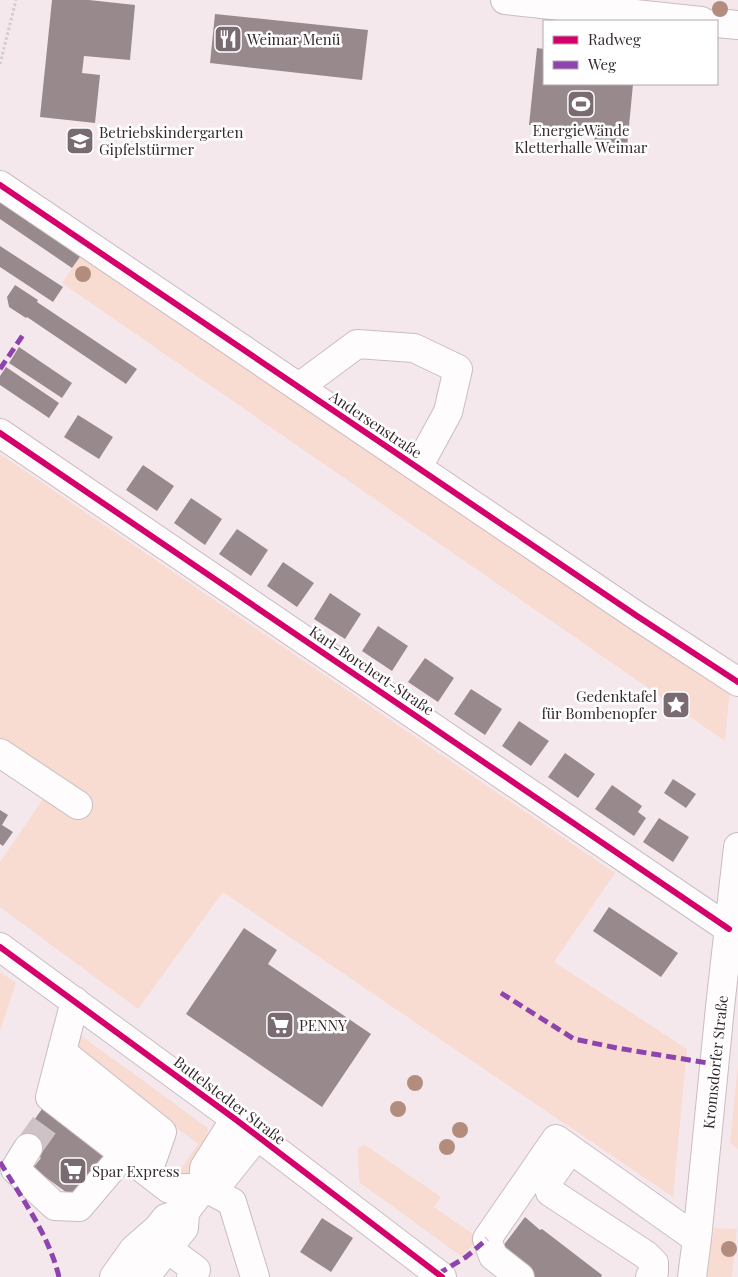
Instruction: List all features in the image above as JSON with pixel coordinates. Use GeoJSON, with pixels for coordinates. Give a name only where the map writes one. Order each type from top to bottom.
{"type":"FeatureCollection","features":[{"type":"Feature","properties":{"kind":"street"},"geometry":{"type":"LineString","coordinates":[[505,0],[692,20]]}},
{"type":"Feature","properties":{"kind":"street"},"geometry":{"type":"LineString","coordinates":[[718,23],[738,25]]}},
{"type":"Feature","properties":{"kind":"street","name":"Andersenstraße"},"geometry":{"type":"LineString","coordinates":[[0,185],[637,616],[738,682]]}},
{"type":"Feature","properties":{"kind":"street"},"geometry":{"type":"LineString","coordinates":[[300,387],[357,344],[414,348],[458,369],[448,412],[418,467]]}},
{"type":"Feature","properties":{"kind":"street","name":"Karl-Borchert-Straße"},"geometry":{"type":"LineString","coordinates":[[0,433],[729,929]]}},
{"type":"Feature","properties":{"kind":"street"},"geometry":{"type":"LineString","coordinates":[[0,752],[78,805]]}},
{"type":"Feature","properties":{"kind":"street","name":"Kromsdorfer Straße"},"geometry":{"type":"LineString","coordinates":[[692,1277],[738,847]]}},
{"type":"Feature","properties":{"kind":"street","name":"Buttelstedter Straße"},"geometry":{"type":"LineString","coordinates":[[0,947],[235,1119],[442,1277]]}},
{"type":"Feature","properties":{"kind":"street"},"geometry":{"type":"LineString","coordinates":[[75,1001],[50,1097],[55,1110],[124,1154],[151,1162],[169,1189],[204,1187],[221,1182],[257,1136]]}},
{"type":"Feature","properties":{"kind":"street"},"geometry":{"type":"LineString","coordinates":[[59,1064],[162,1132],[151,1162]]}},
{"type":"Feature","properties":{"kind":"street"},"geometry":{"type":"LineString","coordinates":[[114,1277],[134,1249],[176,1215],[204,1187],[204,1168],[235,1119]]}},
{"type":"Feature","properties":{"kind":"street"},"geometry":{"type":"LineString","coordinates":[[520,1277],[492,1256],[487,1240],[556,1139],[697,1239]]}},
{"type":"Feature","properties":{"kind":"street"},"geometry":{"type":"LineString","coordinates":[[28,1148],[14,1169],[56,1206],[79,1207],[124,1154]]}},
{"type":"Feature","properties":{"kind":"street"},"geometry":{"type":"LineString","coordinates":[[570,1149],[548,1181],[550,1192],[648,1266]]}},
{"type":"Feature","properties":{"kind":"street"},"geometry":{"type":"LineString","coordinates":[[204,1187],[232,1202],[255,1277]]}},
{"type":"Feature","properties":{"kind":"street"},"geometry":{"type":"LineString","coordinates":[[145,1277],[184,1228],[176,1215]]}},
{"type":"Feature","properties":{"kind":"street"},"geometry":{"type":"LineString","coordinates":[[168,1249],[196,1270],[191,1277]]}},
{"type":"Feature","properties":{"kind":"path"},"geometry":{"type":"LineString","coordinates":[[0,64],[16,0]]}},
{"type":"Feature","properties":{"kind":"shaded area"},"geometry":{"type":"Polygon","coordinates":[[[82,254],[731,678],[725,741],[62,283],[82,254]]]}},
{"type":"Feature","properties":{"kind":"shaded area"},"geometry":{"type":"Polygon","coordinates":[[[0,454],[615,873],[554,962],[687,1049],[673,1197],[223,892],[138,1009],[0,907],[0,862],[58,777],[0,738],[0,454]]]}},
{"type":"Feature","properties":{"kind":"shaded area"},"geometry":{"type":"Polygon","coordinates":[[[0,972],[16,983],[0,1031],[0,972]]]}},
{"type":"Feature","properties":{"kind":"shaded area"},"geometry":{"type":"Polygon","coordinates":[[[79,1034],[208,1128],[206,1151],[185,1179],[179,1180],[171,1173],[176,1166],[181,1169],[198,1144],[82,1057],[73,1037],[79,1034]]]}},
{"type":"Feature","properties":{"kind":"shaded area"},"geometry":{"type":"Polygon","coordinates":[[[738,1064],[738,1149],[730,1143],[738,1064]]]}},
{"type":"Feature","properties":{"kind":"shaded area"},"geometry":{"type":"Polygon","coordinates":[[[365,1145],[441,1197],[434,1207],[480,1239],[461,1256],[359,1182],[358,1148],[365,1145]]]}},
{"type":"Feature","properties":{"kind":"shaded area"},"geometry":{"type":"Polygon","coordinates":[[[714,1228],[737,1229],[732,1277],[707,1277],[714,1228]]]}},
{"type":"Feature","properties":{"kind":"building"},"geometry":{"type":"Polygon","coordinates":[[[52,0],[89,0],[135,5],[130,60],[84,56],[82,73],[100,75],[95,123],[40,117],[52,0]]]}},
{"type":"Feature","properties":{"kind":"building"},"geometry":{"type":"Polygon","coordinates":[[[215,14],[368,30],[362,80],[210,63],[215,14]]]}},
{"type":"Feature","properties":{"kind":"building","name":"EnergieWände Kletterhalle Weimar"},"geometry":{"type":"Polygon","coordinates":[[[537,48],[543,49],[543,85],[633,85],[627,147],[594,143],[595,132],[529,125],[537,48]]]}},
{"type":"Feature","properties":{"kind":"building"},"geometry":{"type":"Polygon","coordinates":[[[0,199],[82,254],[72,268],[0,219],[0,199]]]}},
{"type":"Feature","properties":{"kind":"building"},"geometry":{"type":"Polygon","coordinates":[[[0,246],[63,287],[53,302],[0,267],[0,246]]]}},
{"type":"Feature","properties":{"kind":"building"},"geometry":{"type":"Polygon","coordinates":[[[15,285],[38,300],[37,302],[137,369],[126,384],[27,317],[9,307],[7,297],[15,285]]]}},
{"type":"Feature","properties":{"kind":"building"},"geometry":{"type":"Polygon","coordinates":[[[19,347],[72,383],[62,398],[9,363],[19,347]]]}},
{"type":"Feature","properties":{"kind":"building"},"geometry":{"type":"Polygon","coordinates":[[[6,367],[59,403],[49,418],[0,385],[0,376],[6,367]]]}},
{"type":"Feature","properties":{"kind":"building"},"geometry":{"type":"Polygon","coordinates":[[[78,415],[113,437],[99,459],[64,437],[78,415]]]}},
{"type":"Feature","properties":{"kind":"building"},"geometry":{"type":"Polygon","coordinates":[[[143,465],[174,486],[157,511],[126,490],[143,465]]]}},
{"type":"Feature","properties":{"kind":"building"},"geometry":{"type":"Polygon","coordinates":[[[191,498],[222,519],[205,545],[174,523],[191,498]]]}},
{"type":"Feature","properties":{"kind":"building"},"geometry":{"type":"Polygon","coordinates":[[[237,529],[268,550],[251,576],[219,554],[237,529]]]}},
{"type":"Feature","properties":{"kind":"building"},"geometry":{"type":"Polygon","coordinates":[[[283,562],[314,583],[297,607],[267,586],[283,562]]]}},
{"type":"Feature","properties":{"kind":"building"},"geometry":{"type":"Polygon","coordinates":[[[330,593],[361,614],[345,639],[314,619],[330,593]]]}},
{"type":"Feature","properties":{"kind":"building"},"geometry":{"type":"Polygon","coordinates":[[[378,626],[408,646],[392,671],[362,651],[378,626]]]}},
{"type":"Feature","properties":{"kind":"building"},"geometry":{"type":"Polygon","coordinates":[[[425,658],[454,678],[438,702],[408,682],[425,658]]]}},
{"type":"Feature","properties":{"kind":"building"},"geometry":{"type":"Polygon","coordinates":[[[471,689],[502,709],[485,735],[454,714],[471,689]]]}},
{"type":"Feature","properties":{"kind":"building"},"geometry":{"type":"Polygon","coordinates":[[[519,721],[549,741],[531,766],[502,746],[519,721]]]}},
{"type":"Feature","properties":{"kind":"building"},"geometry":{"type":"Polygon","coordinates":[[[565,753],[595,774],[578,798],[548,777],[565,753]]]}},
{"type":"Feature","properties":{"kind":"building"},"geometry":{"type":"Polygon","coordinates":[[[673,779],[696,794],[686,808],[664,793],[673,779]]]}},
{"type":"Feature","properties":{"kind":"building"},"geometry":{"type":"Polygon","coordinates":[[[612,785],[642,806],[638,812],[646,818],[634,836],[595,809],[612,785]]]}},
{"type":"Feature","properties":{"kind":"building"},"geometry":{"type":"Polygon","coordinates":[[[0,810],[8,815],[2,825],[13,832],[3,846],[0,844],[0,810]]]}},
{"type":"Feature","properties":{"kind":"building"},"geometry":{"type":"Polygon","coordinates":[[[659,818],[689,837],[673,862],[643,842],[659,818]]]}},
{"type":"Feature","properties":{"kind":"building"},"geometry":{"type":"Polygon","coordinates":[[[609,907],[678,953],[661,977],[593,931],[609,907]]]}},
{"type":"Feature","properties":{"kind":"building"},"geometry":{"type":"Polygon","coordinates":[[[244,928],[277,950],[268,964],[371,1034],[322,1107],[186,1014],[244,928]]]}},
{"type":"Feature","properties":{"kind":"building"},"geometry":{"type":"Polygon","coordinates":[[[103,1076],[143,1106],[74,1198],[33,1168],[41,1158],[19,1141],[42,1109],[65,1126],[103,1076]]]}},
{"type":"Feature","properties":{"kind":"building"},"geometry":{"type":"Polygon","coordinates":[[[525,1217],[602,1275],[601,1277],[533,1277],[503,1246],[525,1217]]]}},
{"type":"Feature","properties":{"kind":"building"},"geometry":{"type":"Polygon","coordinates":[[[322,1218],[353,1238],[331,1272],[300,1252],[322,1218]]]}},
{"type":"Feature","properties":{"kind":"tunnel"},"geometry":{"type":"LineString","coordinates":[[28,1148],[51,1116]]}},
{"type":"Feature","properties":{"kind":"marked path"},"geometry":{"type":"LineString","coordinates":[[0,369],[25,332]]}},
{"type":"Feature","properties":{"kind":"marked path"},"geometry":{"type":"LineString","coordinates":[[501,993],[574,1039],[714,1064]]}},
{"type":"Feature","properties":{"kind":"marked path"},"geometry":{"type":"LineString","coordinates":[[0,1162],[42,1232],[59,1277]]}},
{"type":"Feature","properties":{"kind":"marked path"},"geometry":{"type":"LineString","coordinates":[[438,1274],[466,1257],[487,1239]]}},
{"type":"Feature","properties":{"kind":"cycle path"},"geometry":{"type":"LineString","coordinates":[[0,185],[637,616],[738,682]]}},
{"type":"Feature","properties":{"kind":"cycle path"},"geometry":{"type":"LineString","coordinates":[[0,433],[729,929]]}},
{"type":"Feature","properties":{"kind":"cycle path"},"geometry":{"type":"LineString","coordinates":[[0,947],[235,1119],[442,1277]]}},
{"type":"Feature","properties":{"kind":"place","name":"Weimar Menü"},"geometry":{"type":"Point","coordinates":[228,39]}},
{"type":"Feature","properties":{"kind":"place","name":"EnergieWände Kletterhalle Weimar"},"geometry":{"type":"Point","coordinates":[581,104]}},
{"type":"Feature","properties":{"kind":"place","name":"Betriebskindergarten Gipfelstürmer"},"geometry":{"type":"Point","coordinates":[80,141]}},
{"type":"Feature","properties":{"kind":"place","name":"Gedenktafel für Bombenopfer"},"geometry":{"type":"Point","coordinates":[676,705]}},
{"type":"Feature","properties":{"kind":"place","name":"PENNY"},"geometry":{"type":"Point","coordinates":[280,1025]}},
{"type":"Feature","properties":{"kind":"place","name":"Spar Express"},"geometry":{"type":"Point","coordinates":[73,1171]}}]}
